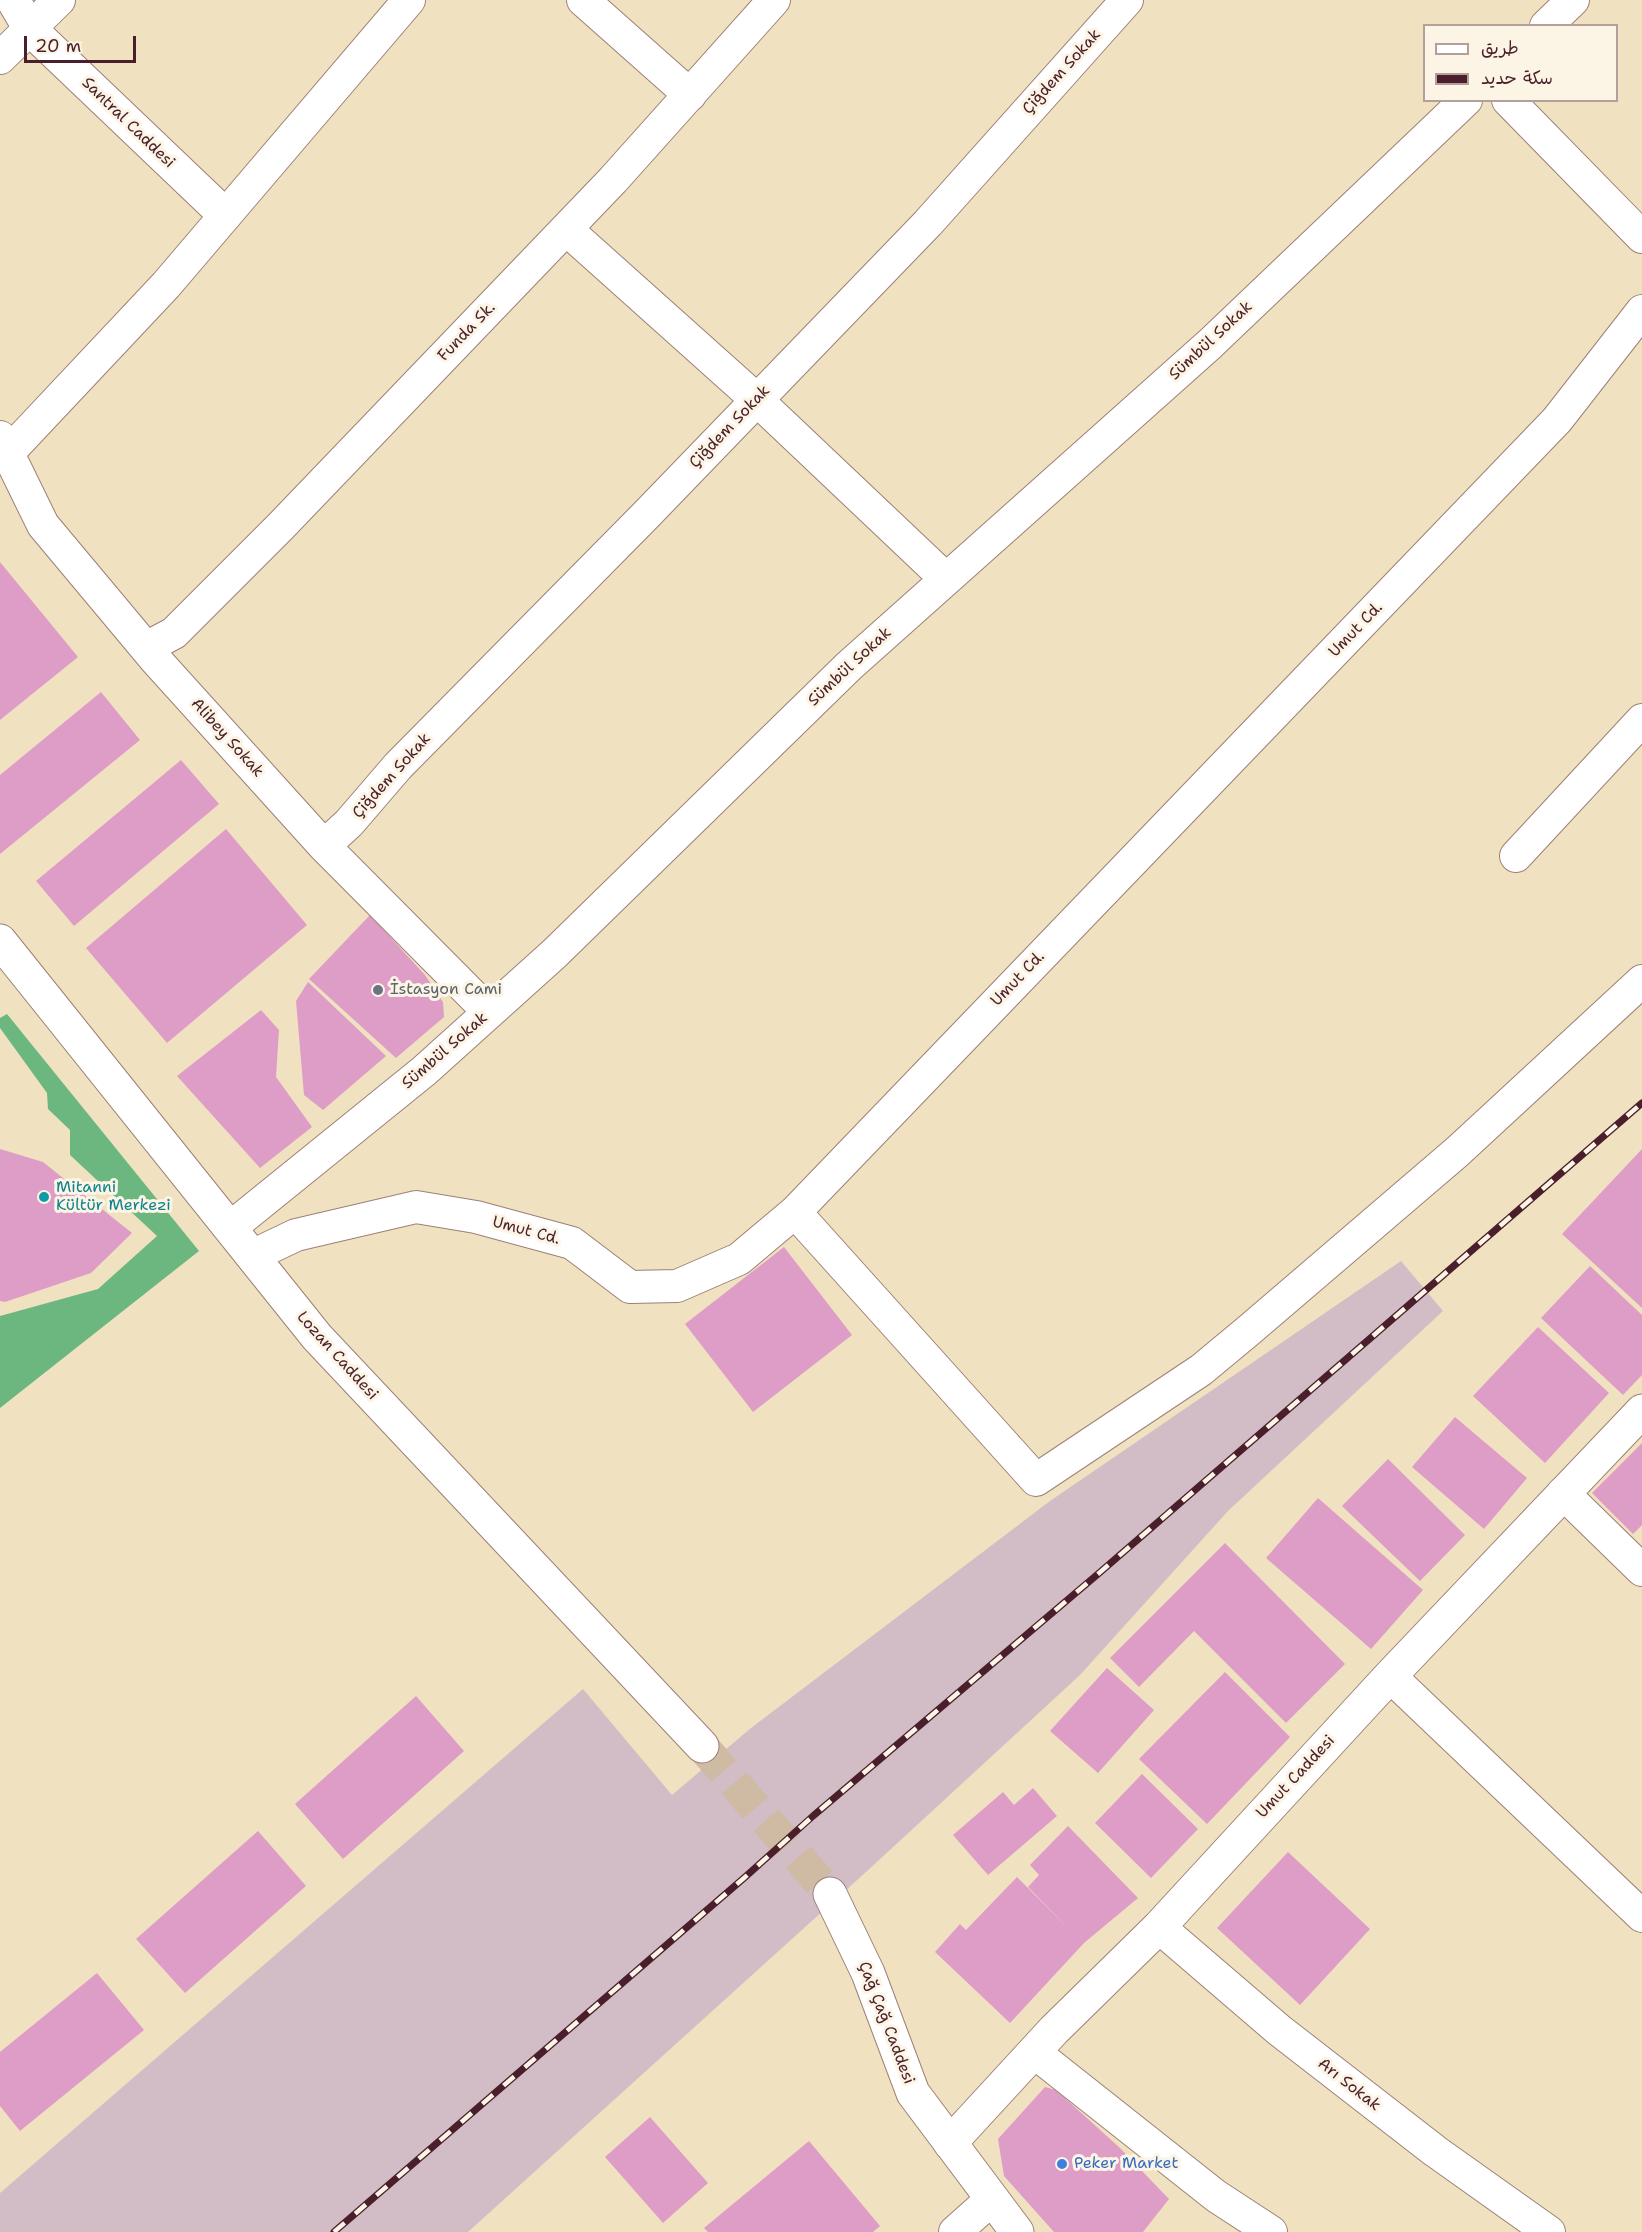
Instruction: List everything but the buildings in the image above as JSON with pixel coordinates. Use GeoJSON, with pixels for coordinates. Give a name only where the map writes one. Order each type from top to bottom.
{"type":"FeatureCollection","features":[{"type":"Feature","properties":{"kind":"main road","name":"Santral Caddesi"},"geometry":{"type":"LineString","coordinates":[[13,0],[30,29],[225,215]]}},
{"type":"Feature","properties":{"kind":"main road","name":"Lozan Caddesi"},"geometry":{"type":"LineString","coordinates":[[0,941],[317,1337],[702,1746]]}},
{"type":"Feature","properties":{"kind":"main road","name":"Umut Caddesi"},"geometry":{"type":"LineString","coordinates":[[950,2143],[1034,2052],[1159,1927],[1390,1676],[1642,1411]]}},
{"type":"Feature","properties":{"kind":"main road","name":"Çağ Çağ Caddesi"},"geometry":{"type":"LineString","coordinates":[[830,1894],[868,1973],[914,2093],[1017,2232]]}},
{"type":"Feature","properties":{"kind":"street"},"geometry":{"type":"LineString","coordinates":[[0,57],[59,0]]}},
{"type":"Feature","properties":{"kind":"street"},"geometry":{"type":"LineString","coordinates":[[4,446],[166,285],[409,0]]}},
{"type":"Feature","properties":{"kind":"street"},"geometry":{"type":"LineString","coordinates":[[584,0],[690,95]]}},
{"type":"Feature","properties":{"kind":"street","name":"Funda Sk."},"geometry":{"type":"LineString","coordinates":[[146,648],[174,633],[282,526],[566,229],[774,0]]}},
{"type":"Feature","properties":{"kind":"street","name":"Çiğdem Sokak"},"geometry":{"type":"LineString","coordinates":[[324,846],[349,823],[398,766],[646,515],[928,223],[1127,0]]}},
{"type":"Feature","properties":{"kind":"street"},"geometry":{"type":"LineString","coordinates":[[1548,24],[1572,0]]}},
{"type":"Feature","properties":{"kind":"street","name":"Sümbül Sokak"},"geometry":{"type":"LineString","coordinates":[[230,1228],[424,1071],[554,954],[849,666],[1210,344],[1464,102]]}},
{"type":"Feature","properties":{"kind":"street"},"geometry":{"type":"LineString","coordinates":[[1510,102],[1642,237]]}},
{"type":"Feature","properties":{"kind":"street"},"geometry":{"type":"LineString","coordinates":[[566,229],[756,400],[946,579]]}},
{"type":"Feature","properties":{"kind":"street","name":"Umut Cd."},"geometry":{"type":"LineString","coordinates":[[252,1256],[296,1234],[416,1206],[476,1217],[573,1244],[630,1287],[677,1286],[739,1259],[795,1212],[1557,420],[1642,311]]}},
{"type":"Feature","properties":{"kind":"street","name":"Alibey Sokak"},"geometry":{"type":"LineString","coordinates":[[4,446],[43,525],[146,648],[324,846],[489,1012]]}},
{"type":"Feature","properties":{"kind":"street"},"geometry":{"type":"LineString","coordinates":[[1516,856],[1642,720]]}},
{"type":"Feature","properties":{"kind":"street"},"geometry":{"type":"LineString","coordinates":[[795,1212],[1036,1480],[1201,1370],[1240,1338],[1457,1152],[1642,981]]}},
{"type":"Feature","properties":{"kind":"street"},"geometry":{"type":"LineString","coordinates":[[1563,1493],[1642,1570]]}},
{"type":"Feature","properties":{"kind":"street"},"geometry":{"type":"LineString","coordinates":[[1390,1676],[1642,1916]]}},
{"type":"Feature","properties":{"kind":"street","name":"Arı Sokak"},"geometry":{"type":"LineString","coordinates":[[1159,1927],[1279,2030],[1435,2151],[1549,2232]]}},
{"type":"Feature","properties":{"kind":"street"},"geometry":{"type":"LineString","coordinates":[[1034,2052],[1216,2196],[1271,2232]]}},
{"type":"Feature","properties":{"kind":"street"},"geometry":{"type":"LineString","coordinates":[[955,2232],[992,2199]]}},
{"type":"Feature","properties":{"kind":"shaded area"},"geometry":{"type":"Polygon","coordinates":[[[1401,1261],[1443,1311],[1228,1511],[1080,1675],[468,2232],[0,2232],[0,2193],[583,1689],[672,1795],[751,1728],[1050,1501],[1401,1261]]]}},
{"type":"Feature","properties":{"kind":"green space"},"geometry":{"type":"Polygon","coordinates":[[[7,1014],[199,1251],[0,1408],[0,1316],[98,1289],[157,1236],[70,1155],[70,1130],[48,1109],[47,1093],[0,1028],[0,1018],[7,1014]]]}},
{"type":"Feature","properties":{"kind":"tunnel"},"geometry":{"type":"LineString","coordinates":[[702,1746],[830,1894]]}},
{"type":"Feature","properties":{"kind":"railway"},"geometry":{"type":"LineString","coordinates":[[334,2232],[813,1816],[1098,1574],[1642,1103]]}},
{"type":"Feature","properties":{"kind":"place","name":"İstasyon Cami"},"geometry":{"type":"Point","coordinates":[378,990]}},
{"type":"Feature","properties":{"kind":"place","name":"Mitanni Kültür Merkezi"},"geometry":{"type":"Point","coordinates":[44,1197]}},
{"type":"Feature","properties":{"kind":"place","name":"Peker Market"},"geometry":{"type":"Point","coordinates":[1062,2164]}}]}
